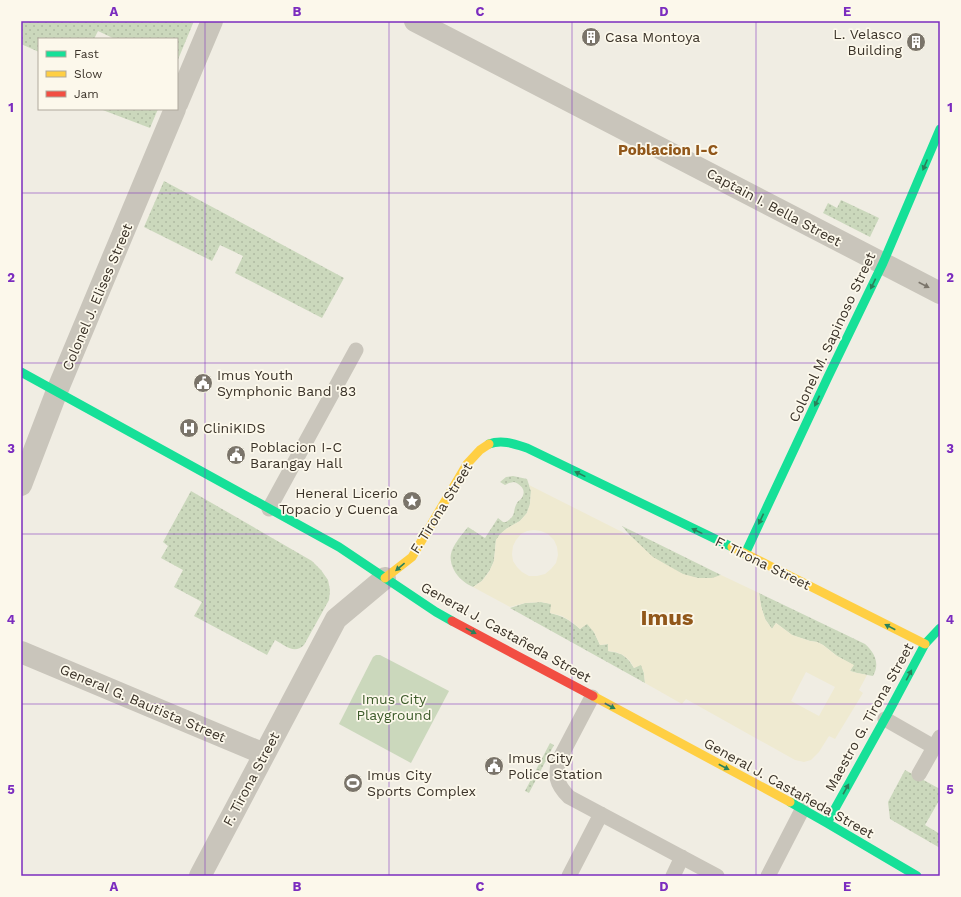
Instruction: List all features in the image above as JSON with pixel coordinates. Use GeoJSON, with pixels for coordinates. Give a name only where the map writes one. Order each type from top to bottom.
{"type":"FeatureCollection","features":[{"type":"Feature","properties":{"kind":"main road","name":"Colonel M. Sapinoso Street"},"geometry":{"type":"LineString","coordinates":[[745,554],[883,263],[940,129]]}},
{"type":"Feature","properties":{"kind":"main road","name":"General J. Castañeda Street"},"geometry":{"type":"LineString","coordinates":[[21,372],[339,547],[436,612],[827,823],[917,876]]}},
{"type":"Feature","properties":{"kind":"main road","name":"F. Tirona Street"},"geometry":{"type":"LineString","coordinates":[[385,578],[412,557],[467,464],[474,455],[481,448],[491,443],[504,441],[515,443],[527,448],[745,554],[925,644]]}},
{"type":"Feature","properties":{"kind":"main road","name":"Maestro G. Tirona Street"},"geometry":{"type":"LineString","coordinates":[[827,823],[925,644],[940,628]]}},
{"type":"Feature","properties":{"kind":"street"},"geometry":{"type":"LineString","coordinates":[[178,102],[212,21]]}},
{"type":"Feature","properties":{"kind":"street","name":"Captain I. Bella Street"},"geometry":{"type":"LineString","coordinates":[[415,21],[940,293]]}},
{"type":"Feature","properties":{"kind":"street","name":"Colonel J. Elises Street"},"geometry":{"type":"LineString","coordinates":[[21,485],[57,392],[175,110]]}},
{"type":"Feature","properties":{"kind":"street","name":"F. Tirona Street"},"geometry":{"type":"LineString","coordinates":[[200,876],[336,619],[385,578]]}},
{"type":"Feature","properties":{"kind":"street","name":"General G. Bautista Street"},"geometry":{"type":"LineString","coordinates":[[21,652],[264,754]]}},
{"type":"Feature","properties":{"kind":"lane"},"geometry":{"type":"LineString","coordinates":[[269,509],[356,350]]}},
{"type":"Feature","properties":{"kind":"lane"},"geometry":{"type":"LineString","coordinates":[[592,697],[557,766],[556,774],[562,790],[568,797],[717,876]]}},
{"type":"Feature","properties":{"kind":"lane"},"geometry":{"type":"LineString","coordinates":[[885,719],[937,742],[918,774]]}},
{"type":"Feature","properties":{"kind":"lane"},"geometry":{"type":"LineString","coordinates":[[768,876],[802,810]]}},
{"type":"Feature","properties":{"kind":"lane"},"geometry":{"type":"LineString","coordinates":[[569,876],[601,814]]}},
{"type":"Feature","properties":{"kind":"lane"},"geometry":{"type":"LineString","coordinates":[[673,876],[682,857]]}},
{"type":"Feature","properties":{"kind":"green space"},"geometry":{"type":"Polygon","coordinates":[[[21,21],[194,21],[178,60],[178,38],[113,38],[98,31],[94,38],[38,38],[38,52],[21,44],[21,21]]]}},
{"type":"Feature","properties":{"kind":"green space"},"geometry":{"type":"Polygon","coordinates":[[[103,110],[158,110],[150,128],[103,110]]]}},
{"type":"Feature","properties":{"kind":"green space"},"geometry":{"type":"Polygon","coordinates":[[[164,181],[344,278],[322,318],[235,273],[243,256],[220,245],[212,261],[144,227],[164,181]]]}},
{"type":"Feature","properties":{"kind":"green space"},"geometry":{"type":"Polygon","coordinates":[[[841,200],[879,218],[870,237],[823,213],[828,203],[837,208],[841,200]]]}},
{"type":"Feature","properties":{"kind":"green space"},"geometry":{"type":"Polygon","coordinates":[[[513,476],[527,479],[531,491],[530,504],[527,513],[520,521],[506,529],[496,540],[494,561],[490,570],[482,581],[473,587],[459,578],[455,572],[451,561],[453,547],[468,527],[485,538],[498,518],[503,522],[506,522],[512,517],[517,503],[523,496],[524,491],[514,482],[505,485],[500,482],[506,477],[513,476]]]}},
{"type":"Feature","properties":{"kind":"green space"},"geometry":{"type":"Polygon","coordinates":[[[191,491],[312,561],[328,580],[330,590],[329,600],[304,645],[300,648],[293,649],[275,640],[267,655],[194,616],[202,602],[174,587],[183,570],[161,558],[168,546],[163,542],[191,491]]]}},
{"type":"Feature","properties":{"kind":"green space"},"geometry":{"type":"Polygon","coordinates":[[[622,526],[721,575],[705,579],[689,576],[672,570],[648,554],[622,526]]]}},
{"type":"Feature","properties":{"kind":"green space"},"geometry":{"type":"Polygon","coordinates":[[[759,593],[865,644],[874,655],[876,663],[873,676],[850,671],[853,665],[817,642],[792,635],[776,623],[772,629],[765,619],[759,593]]]}},
{"type":"Feature","properties":{"kind":"green space"},"geometry":{"type":"Polygon","coordinates":[[[541,602],[552,604],[550,613],[566,619],[580,629],[587,623],[594,632],[600,645],[608,644],[608,651],[624,656],[634,668],[641,664],[645,683],[510,608],[525,603],[541,602]]]}},
{"type":"Feature","properties":{"kind":"green space","name":"Imus City Playground"},"geometry":{"type":"Polygon","coordinates":[[[380,655],[449,691],[411,763],[339,724],[373,657],[380,655]]]}},
{"type":"Feature","properties":{"kind":"green space"},"geometry":{"type":"Polygon","coordinates":[[[550,743],[554,745],[529,793],[525,791],[550,743]]]}},
{"type":"Feature","properties":{"kind":"green space"},"geometry":{"type":"Polygon","coordinates":[[[905,770],[940,789],[940,799],[925,825],[940,834],[940,848],[890,819],[888,802],[905,770]]]}},
{"type":"Feature","properties":{"kind":"shaded area"},"geometry":{"type":"Polygon","coordinates":[[[529,485],[632,537],[653,557],[683,574],[698,578],[712,578],[721,575],[759,593],[765,619],[772,629],[776,623],[792,635],[817,642],[837,656],[854,665],[850,671],[867,675],[859,690],[863,693],[835,739],[829,736],[819,752],[811,760],[804,762],[795,760],[686,699],[682,704],[645,683],[641,665],[634,668],[630,661],[623,655],[608,651],[608,644],[600,645],[594,632],[587,624],[580,629],[562,616],[550,613],[551,604],[541,602],[525,603],[510,607],[473,587],[482,581],[489,572],[494,561],[496,540],[500,534],[520,521],[527,513],[530,504],[531,491],[529,485]],[[534,530],[521,534],[513,546],[512,554],[513,561],[517,567],[529,576],[545,574],[556,563],[558,555],[554,540],[548,534],[534,530]],[[806,672],[791,701],[819,716],[835,687],[806,672]]]}},
{"type":"Feature","properties":{"kind":"traffic: fast"},"geometry":{"type":"LineString","coordinates":[[745,554],[883,263],[940,129]]}},
{"type":"Feature","properties":{"kind":"traffic: fast"},"geometry":{"type":"LineString","coordinates":[[21,372],[339,547],[436,612],[452,621]]}},
{"type":"Feature","properties":{"kind":"traffic: fast"},"geometry":{"type":"LineString","coordinates":[[489,444],[504,442],[527,448],[732,547]]}},
{"type":"Feature","properties":{"kind":"traffic: fast"},"geometry":{"type":"LineString","coordinates":[[827,823],[925,644],[940,628]]}},
{"type":"Feature","properties":{"kind":"traffic: fast"},"geometry":{"type":"LineString","coordinates":[[790,802],[917,876]]}},
{"type":"Feature","properties":{"kind":"traffic: slow"},"geometry":{"type":"LineString","coordinates":[[385,578],[412,557],[467,464],[480,450],[489,444]]}},
{"type":"Feature","properties":{"kind":"traffic: slow"},"geometry":{"type":"LineString","coordinates":[[732,547],[925,644]]}},
{"type":"Feature","properties":{"kind":"traffic: slow"},"geometry":{"type":"LineString","coordinates":[[593,696],[790,802]]}},
{"type":"Feature","properties":{"kind":"traffic: jam"},"geometry":{"type":"LineString","coordinates":[[452,621],[593,696]]}},
{"type":"Feature","properties":{"kind":"place","name":"Casa Montoya"},"geometry":{"type":"Point","coordinates":[591,37]}},
{"type":"Feature","properties":{"kind":"place","name":"L. Velasco Building"},"geometry":{"type":"Point","coordinates":[916,42]}},
{"type":"Feature","properties":{"kind":"place","name":"Imus Youth Symphonic Band '83"},"geometry":{"type":"Point","coordinates":[203,383]}},
{"type":"Feature","properties":{"kind":"place","name":"CliniKIDS"},"geometry":{"type":"Point","coordinates":[189,428]}},
{"type":"Feature","properties":{"kind":"place","name":"Poblacion I-C Barangay Hall"},"geometry":{"type":"Point","coordinates":[236,455]}},
{"type":"Feature","properties":{"kind":"place","name":"Heneral Licerio Topacio y Cuenca"},"geometry":{"type":"Point","coordinates":[412,501]}},
{"type":"Feature","properties":{"kind":"place","name":"Imus City Police Station"},"geometry":{"type":"Point","coordinates":[494,766]}},
{"type":"Feature","properties":{"kind":"place","name":"Imus City Sports Complex"},"geometry":{"type":"Point","coordinates":[353,783]}},
{"type":"Feature","properties":{"kind":"district","name":"Poblacion I-C"},"geometry":{"type":"Point","coordinates":[668,150]}},
{"type":"Feature","properties":{"kind":"district","name":"Imus"},"geometry":{"type":"Point","coordinates":[667,617]}}]}
